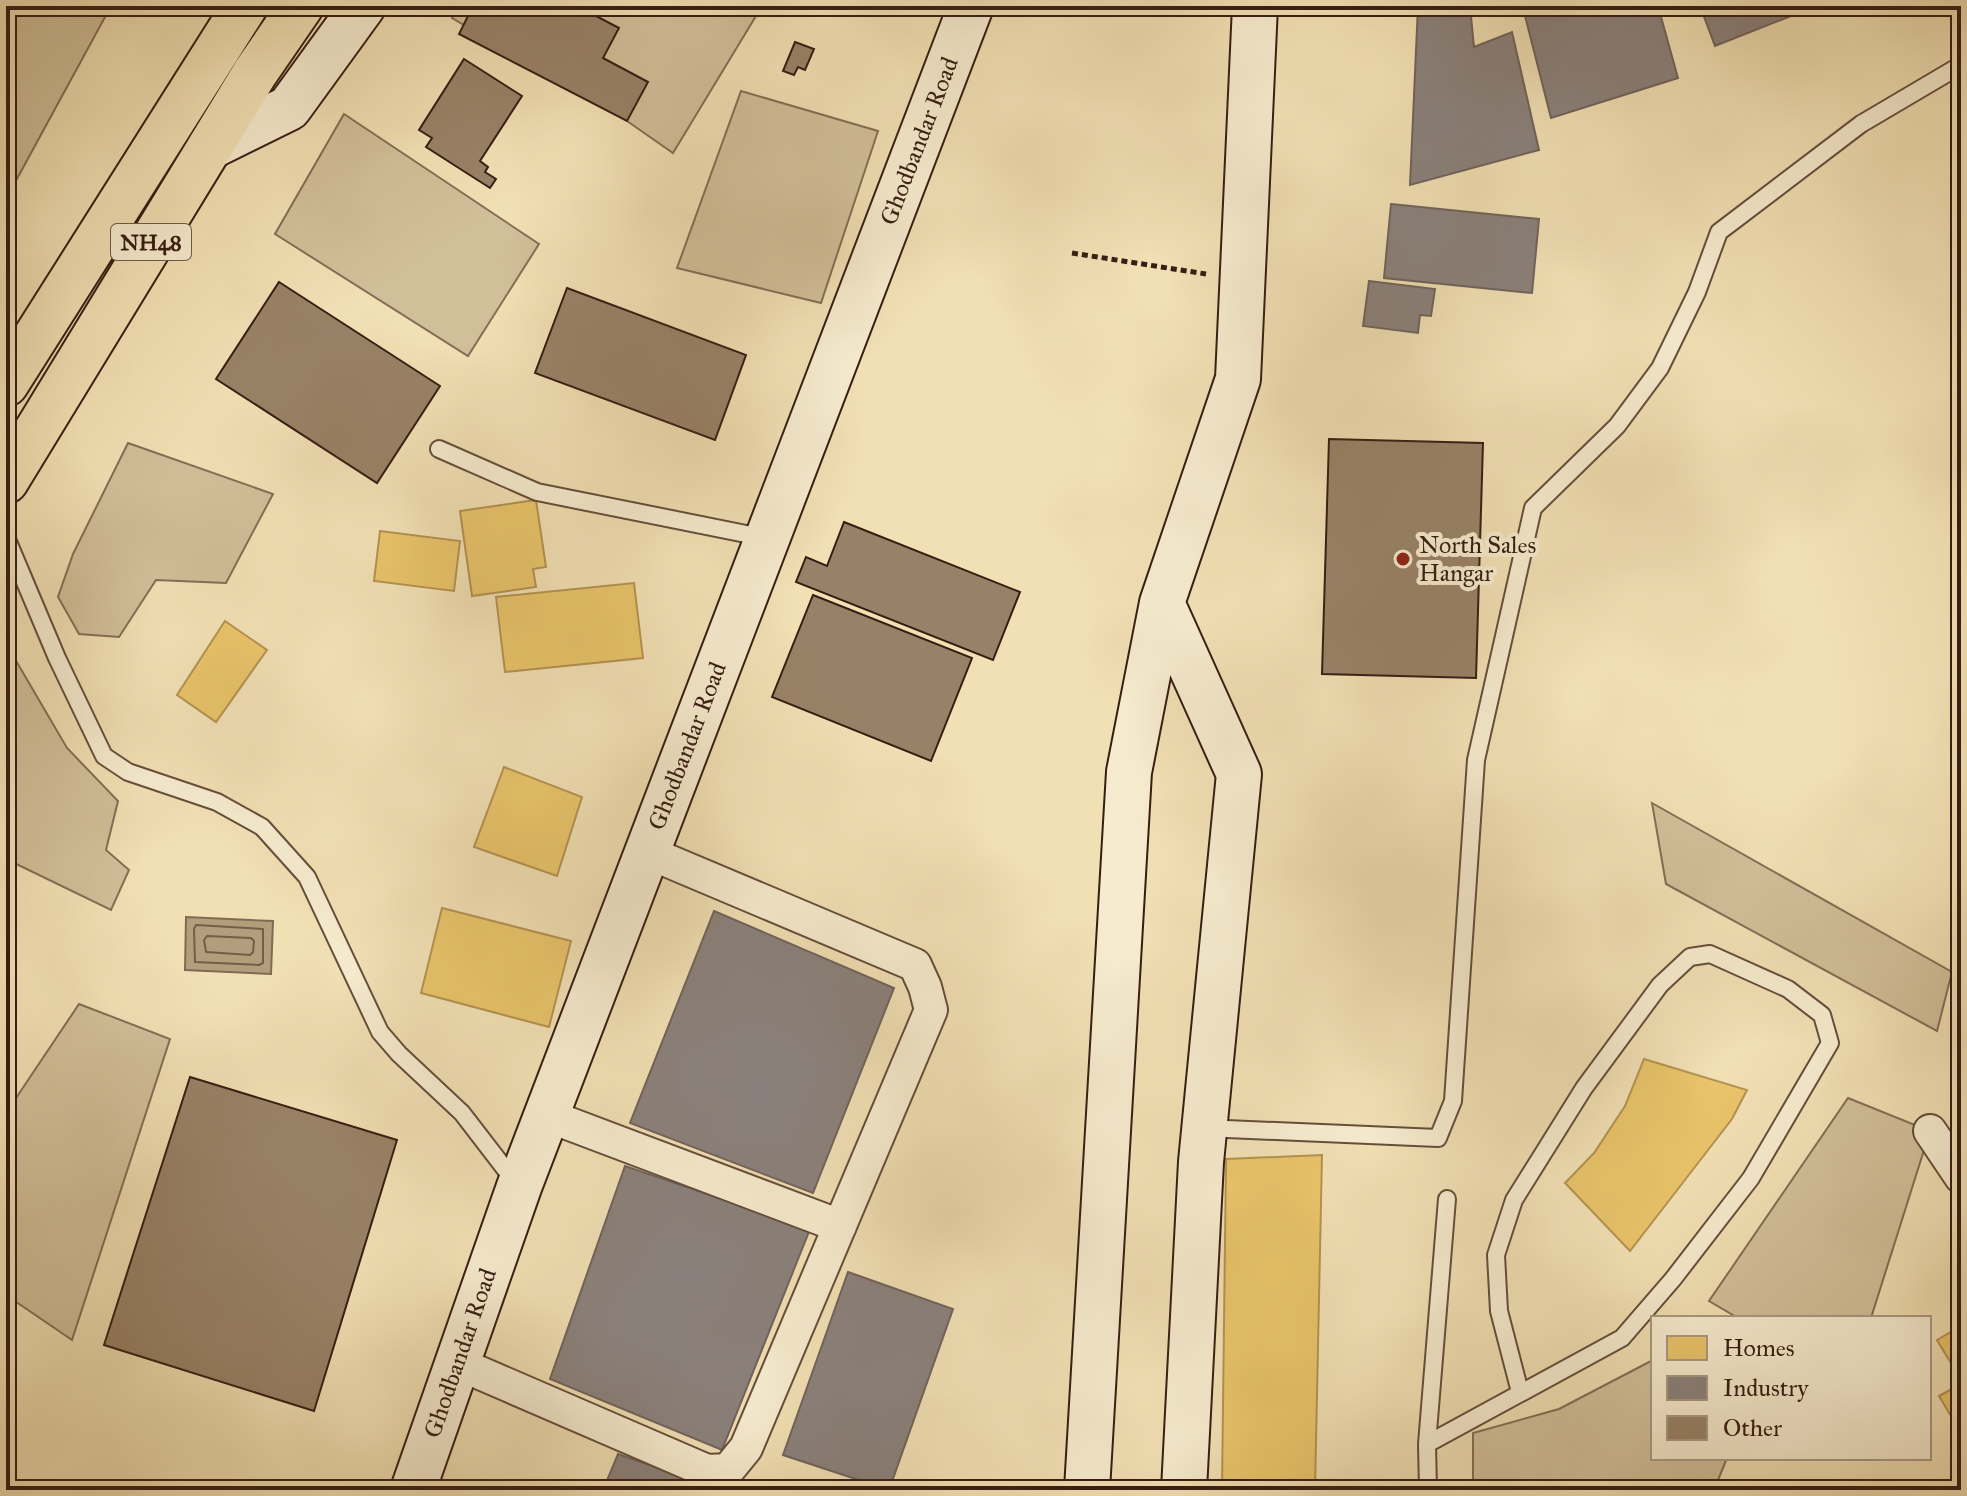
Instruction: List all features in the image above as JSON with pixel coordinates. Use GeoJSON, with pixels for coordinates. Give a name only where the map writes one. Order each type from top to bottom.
{"type":"FeatureCollection","features":[{"type":"Feature","properties":{"kind":"highway","name":"NH48"},"geometry":{"type":"LineString","coordinates":[[6,384],[245,6]]}},
{"type":"Feature","properties":{"kind":"highway","name":"NH48"},"geometry":{"type":"LineString","coordinates":[[6,481],[134,269],[301,6]]}},
{"type":"Feature","properties":{"kind":"highway"},"geometry":{"type":"LineString","coordinates":[[95,244],[134,269]]}},
{"type":"Feature","properties":{"kind":"street"},"geometry":{"type":"LineString","coordinates":[[210,147],[289,108],[363,6]]}},
{"type":"Feature","properties":{"kind":"street","name":"Ghodbandar Road"},"geometry":{"type":"LineString","coordinates":[[413,1490],[546,1115],[971,6]]}},
{"type":"Feature","properties":{"kind":"street"},"geometry":{"type":"LineString","coordinates":[[1087,1490],[1129,772],[1162,603],[1238,379],[1255,6]]}},
{"type":"Feature","properties":{"kind":"street"},"geometry":{"type":"LineString","coordinates":[[1162,603],[1239,774],[1204,1128],[1184,1490]]}},
{"type":"Feature","properties":{"kind":"street"},"geometry":{"type":"LineString","coordinates":[[457,1363],[707,1471],[728,1470],[746,1448],[931,1010],[915,965],[647,852]]}},
{"type":"Feature","properties":{"kind":"street"},"geometry":{"type":"LineString","coordinates":[[546,1115],[840,1226]]}},
{"type":"Feature","properties":{"kind":"street"},"geometry":{"type":"LineString","coordinates":[[1930,1131],[1961,1177]]}},
{"type":"Feature","properties":{"kind":"lane"},"geometry":{"type":"LineString","coordinates":[[1204,1128],[1438,1138],[1453,1101],[1476,760],[1533,508],[1617,426],[1660,368],[1697,292],[1719,232],[1861,124],[1961,65]]}},
{"type":"Feature","properties":{"kind":"lane"},"geometry":{"type":"LineString","coordinates":[[439,449],[537,492],[767,538]]}},
{"type":"Feature","properties":{"kind":"lane"},"geometry":{"type":"LineString","coordinates":[[6,537],[57,658],[104,756],[128,772],[217,802],[262,827],[307,877],[380,1032],[462,1113],[519,1187]]}},
{"type":"Feature","properties":{"kind":"lane"},"geometry":{"type":"LineString","coordinates":[[1427,1444],[1622,1338],[1673,1279],[1751,1178],[1830,1043],[1822,1015],[1788,989],[1710,954],[1690,957],[1660,985],[1584,1088],[1514,1200],[1496,1255],[1499,1311],[1520,1392]]}},
{"type":"Feature","properties":{"kind":"lane"},"geometry":{"type":"LineString","coordinates":[[1428,1490],[1427,1444],[1447,1199]]}},
{"type":"Feature","properties":{"kind":"path"},"geometry":{"type":"LineString","coordinates":[[1072,253],[1242,280]]}},
{"type":"Feature","properties":{"kind":"shaded area"},"geometry":{"type":"Polygon","coordinates":[[[6,6],[111,6],[6,199],[6,6]]]}},
{"type":"Feature","properties":{"kind":"shaded area"},"geometry":{"type":"Polygon","coordinates":[[[462,6],[762,6],[673,153],[627,121],[452,18],[462,6]]]}},
{"type":"Feature","properties":{"kind":"shaded area"},"geometry":{"type":"Polygon","coordinates":[[[741,91],[878,131],[821,303],[677,268],[741,91]]]}},
{"type":"Feature","properties":{"kind":"shaded area"},"geometry":{"type":"Polygon","coordinates":[[[344,114],[539,244],[468,356],[275,234],[344,114]]]}},
{"type":"Feature","properties":{"kind":"shaded area"},"geometry":{"type":"Polygon","coordinates":[[[128,443],[273,494],[226,583],[156,580],[119,637],[79,634],[58,597],[73,554],[128,443]]]}},
{"type":"Feature","properties":{"kind":"shaded area"},"geometry":{"type":"Polygon","coordinates":[[[15,659],[67,748],[118,801],[106,850],[129,870],[111,910],[6,859],[6,675],[15,659]]]}},
{"type":"Feature","properties":{"kind":"shaded area"},"geometry":{"type":"Polygon","coordinates":[[[1652,803],[1952,972],[1937,1031],[1666,884],[1652,803]]]}},
{"type":"Feature","properties":{"kind":"shaded area"},"geometry":{"type":"Polygon","coordinates":[[[79,1004],[170,1039],[72,1340],[6,1295],[6,1113],[79,1004]]]}},
{"type":"Feature","properties":{"kind":"shaded area"},"geometry":{"type":"Polygon","coordinates":[[[1848,1098],[1930,1131],[1872,1316],[1735,1316],[1709,1301],[1848,1098]]]}},
{"type":"Feature","properties":{"kind":"shaded area"},"geometry":{"type":"Polygon","coordinates":[[[1651,1361],[1651,1460],[1726,1460],[1714,1490],[1473,1490],[1473,1433],[1559,1409],[1651,1361]]]}},
{"type":"Feature","properties":{"kind":"water"},"geometry":{"type":"Polygon","coordinates":[[[186,917],[273,921],[271,974],[185,970],[186,917]]]}},
{"type":"Feature","properties":{"kind":"building: Homes"},"geometry":{"type":"Polygon","coordinates":[[[536,500],[546,567],[533,569],[536,587],[472,596],[460,511],[536,500]]]}},
{"type":"Feature","properties":{"kind":"building: Homes"},"geometry":{"type":"Polygon","coordinates":[[[380,531],[460,541],[454,591],[374,581],[380,531]]]}},
{"type":"Feature","properties":{"kind":"building: Homes"},"geometry":{"type":"Polygon","coordinates":[[[634,583],[643,658],[505,672],[496,597],[634,583]]]}},
{"type":"Feature","properties":{"kind":"building: Homes"},"geometry":{"type":"Polygon","coordinates":[[[225,621],[267,650],[216,722],[177,695],[225,621]]]}},
{"type":"Feature","properties":{"kind":"building: Homes"},"geometry":{"type":"Polygon","coordinates":[[[504,767],[582,797],[557,876],[474,847],[504,767]]]}},
{"type":"Feature","properties":{"kind":"building: Homes"},"geometry":{"type":"Polygon","coordinates":[[[442,908],[571,941],[549,1027],[421,993],[442,908]]]}},
{"type":"Feature","properties":{"kind":"building: Homes"},"geometry":{"type":"Polygon","coordinates":[[[1644,1059],[1747,1090],[1732,1119],[1630,1251],[1565,1183],[1594,1153],[1625,1106],[1644,1059]]]}},
{"type":"Feature","properties":{"kind":"building: Homes"},"geometry":{"type":"Polygon","coordinates":[[[1322,1155],[1315,1490],[1222,1490],[1226,1159],[1322,1155]]]}},
{"type":"Feature","properties":{"kind":"building: Homes"},"geometry":{"type":"Polygon","coordinates":[[[1961,1326],[1961,1380],[1937,1340],[1961,1326]]]}},
{"type":"Feature","properties":{"kind":"building: Homes"},"geometry":{"type":"Polygon","coordinates":[[[1961,1384],[1961,1433],[1939,1396],[1961,1384]]]}},
{"type":"Feature","properties":{"kind":"building: Industry"},"geometry":{"type":"Polygon","coordinates":[[[1418,6],[1470,6],[1474,47],[1512,32],[1539,150],[1410,185],[1418,6]]]}},
{"type":"Feature","properties":{"kind":"building: Industry"},"geometry":{"type":"Polygon","coordinates":[[[1493,6],[1658,6],[1678,78],[1551,118],[1523,8],[1495,14],[1493,6]]]}},
{"type":"Feature","properties":{"kind":"building: Industry"},"geometry":{"type":"Polygon","coordinates":[[[1700,6],[1816,6],[1715,46],[1700,6]]]}},
{"type":"Feature","properties":{"kind":"building: Industry"},"geometry":{"type":"Polygon","coordinates":[[[1391,204],[1539,219],[1532,293],[1384,278],[1391,204]]]}},
{"type":"Feature","properties":{"kind":"building: Industry"},"geometry":{"type":"Polygon","coordinates":[[[1369,281],[1435,289],[1431,316],[1420,315],[1418,333],[1363,326],[1369,281]]]}},
{"type":"Feature","properties":{"kind":"building: Industry"},"geometry":{"type":"Polygon","coordinates":[[[714,911],[894,988],[813,1193],[630,1123],[714,911]]]}},
{"type":"Feature","properties":{"kind":"building: Industry"},"geometry":{"type":"Polygon","coordinates":[[[625,1166],[810,1229],[722,1450],[550,1379],[625,1166]]]}},
{"type":"Feature","properties":{"kind":"building: Industry"},"geometry":{"type":"Polygon","coordinates":[[[848,1272],[953,1309],[889,1490],[783,1455],[848,1272]]]}},
{"type":"Feature","properties":{"kind":"building: Industry"},"geometry":{"type":"Polygon","coordinates":[[[618,1454],[721,1490],[603,1490],[618,1454]]]}},
{"type":"Feature","properties":{"kind":"building: Other"},"geometry":{"type":"Polygon","coordinates":[[[473,6],[577,6],[619,28],[603,58],[648,82],[627,121],[459,34],[473,6]]]}},
{"type":"Feature","properties":{"kind":"building: Other"},"geometry":{"type":"Polygon","coordinates":[[[795,42],[814,49],[805,70],[798,67],[794,75],[783,71],[795,42]]]}},
{"type":"Feature","properties":{"kind":"building: Other"},"geometry":{"type":"Polygon","coordinates":[[[464,59],[522,96],[480,161],[488,167],[485,172],[496,179],[490,188],[426,147],[432,138],[419,130],[464,59]]]}},
{"type":"Feature","properties":{"kind":"building: Other"},"geometry":{"type":"Polygon","coordinates":[[[279,282],[440,386],[377,483],[216,379],[279,282]]]}},
{"type":"Feature","properties":{"kind":"building: Other"},"geometry":{"type":"Polygon","coordinates":[[[567,288],[746,355],[715,440],[535,373],[567,288]]]}},
{"type":"Feature","properties":{"kind":"building: Other","name":"North Sales Hangar"},"geometry":{"type":"Polygon","coordinates":[[[1329,439],[1483,443],[1476,678],[1322,674],[1329,439]]]}},
{"type":"Feature","properties":{"kind":"building: Other"},"geometry":{"type":"Polygon","coordinates":[[[844,522],[1020,592],[993,660],[796,582],[806,557],[827,566],[844,522]]]}},
{"type":"Feature","properties":{"kind":"building: Other"},"geometry":{"type":"Polygon","coordinates":[[[813,595],[972,658],[931,761],[772,697],[813,595]]]}},
{"type":"Feature","properties":{"kind":"building: Other"},"geometry":{"type":"Polygon","coordinates":[[[190,1077],[397,1140],[314,1411],[104,1345],[190,1077]]]}},
{"type":"Feature","properties":{"kind":"place","name":"North Sales Hangar"},"geometry":{"type":"Point","coordinates":[1403,559]}}]}
